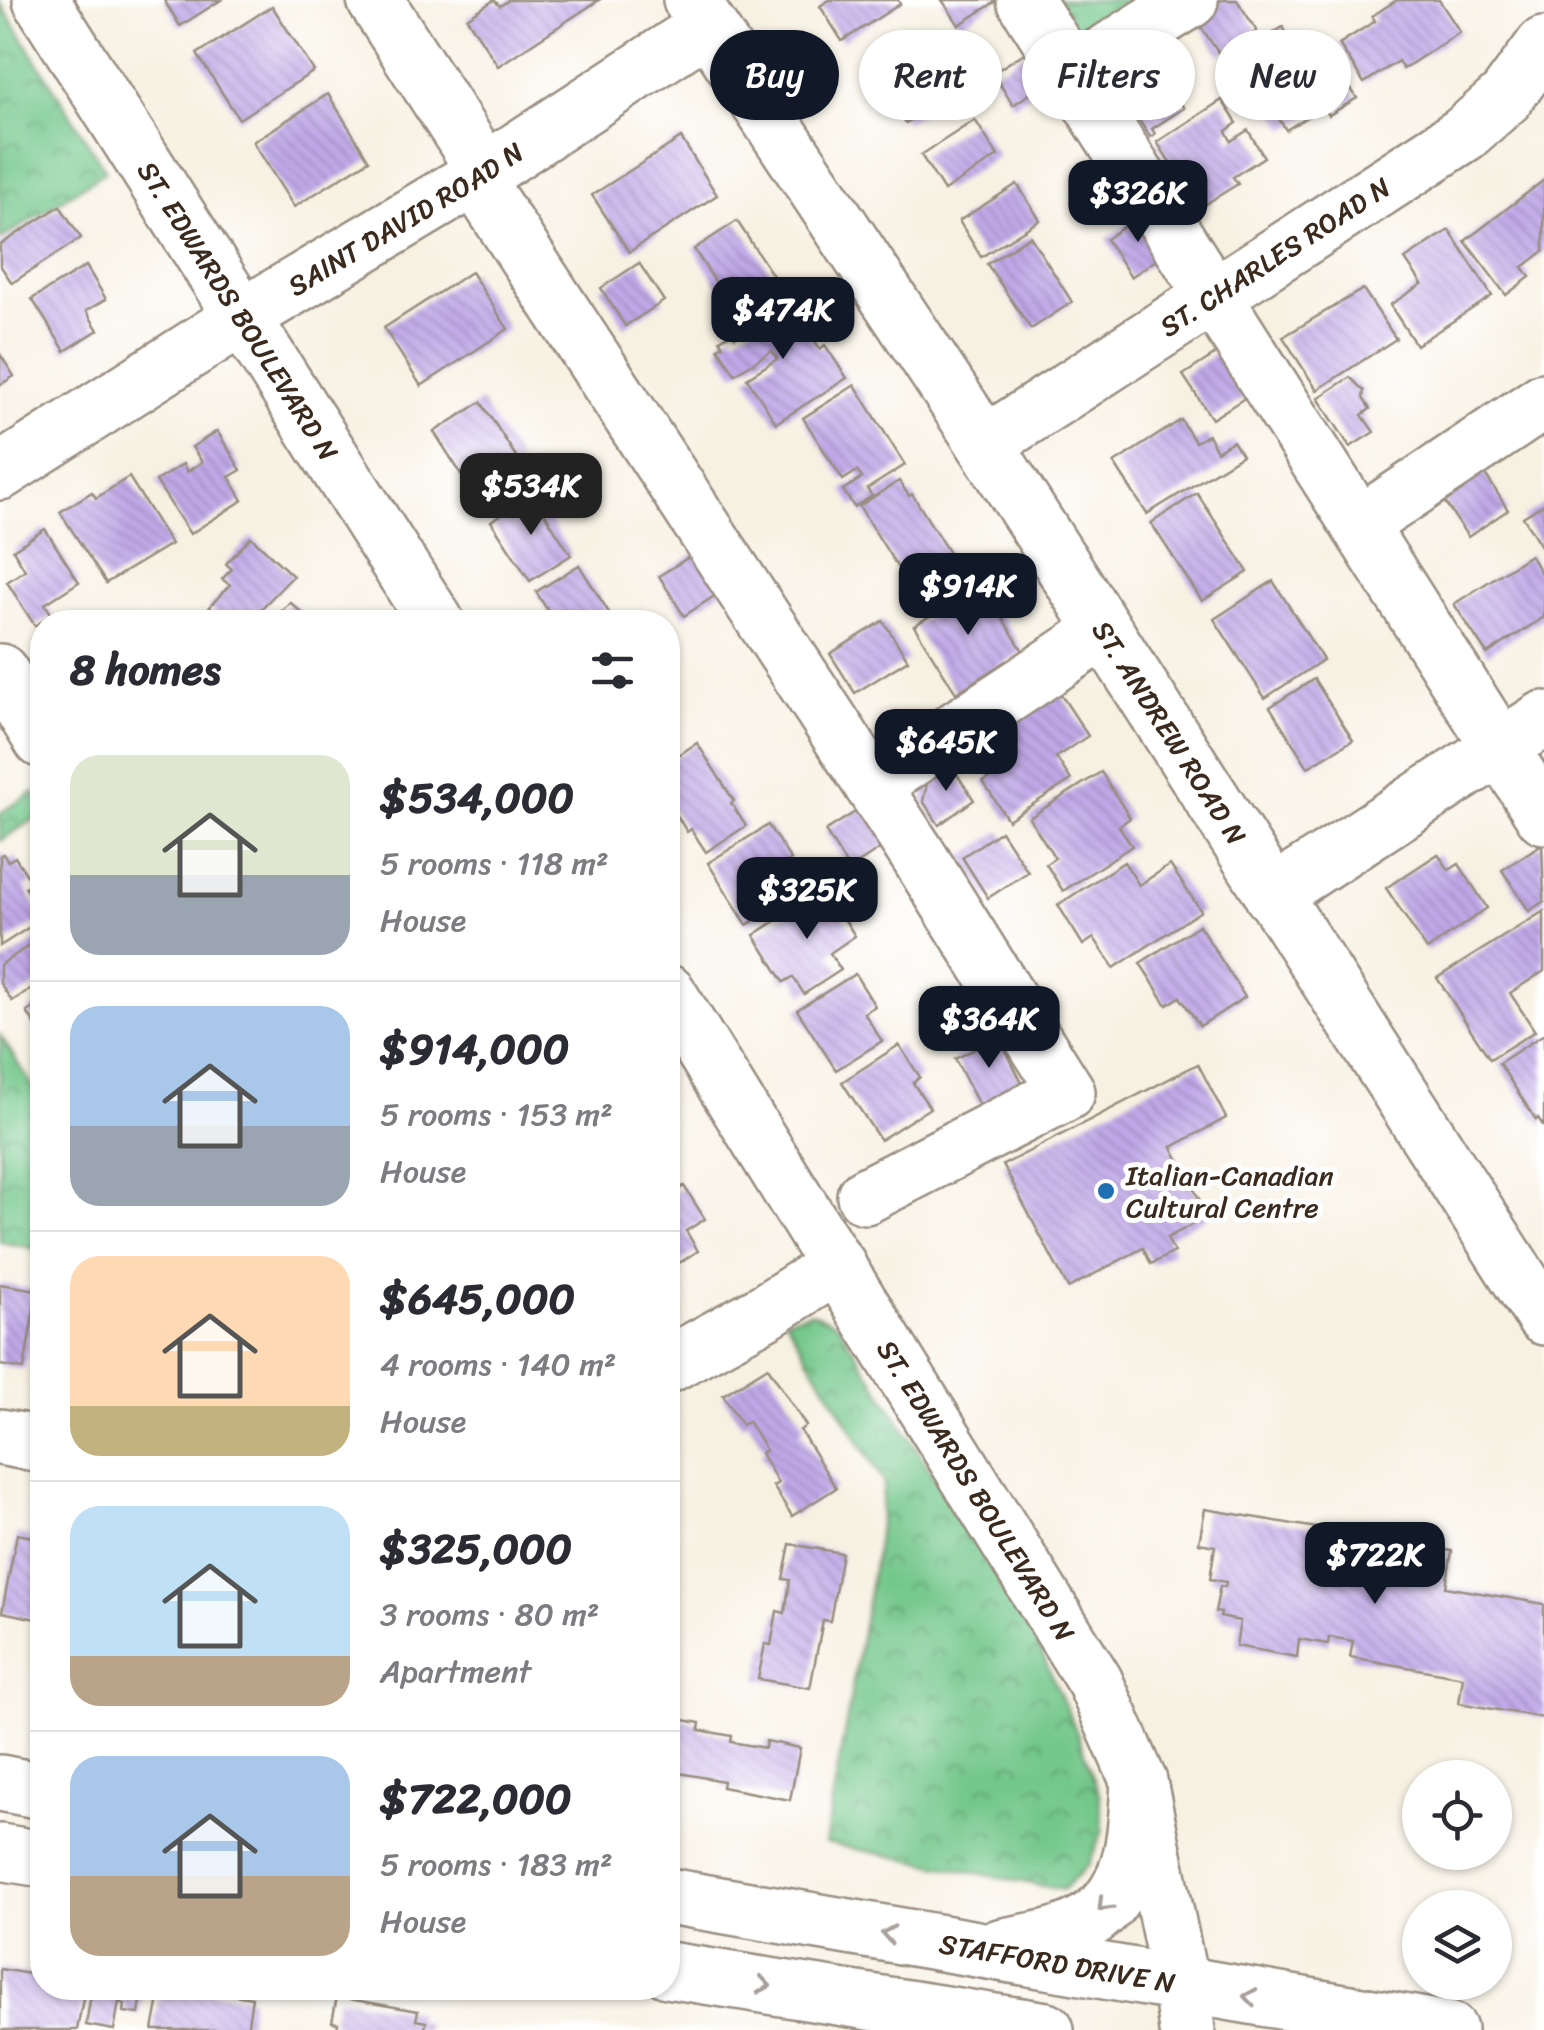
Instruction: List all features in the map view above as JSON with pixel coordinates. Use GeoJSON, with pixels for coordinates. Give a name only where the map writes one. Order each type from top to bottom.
{"type":"FeatureCollection","features":[{"type":"Feature","properties":{"kind":"street","name":"ST. EDWARDS BOULEVARD N"},"geometry":{"type":"LineString","coordinates":[[41,0],[428,610]]}},
{"type":"Feature","properties":{"kind":"street"},"geometry":{"type":"LineString","coordinates":[[375,0],[480,174],[1067,1092],[865,1196]]}},
{"type":"Feature","properties":{"kind":"street"},"geometry":{"type":"LineString","coordinates":[[1025,0],[1044,30]]}},
{"type":"Feature","properties":{"kind":"street"},"geometry":{"type":"LineString","coordinates":[[1142,30],[1190,0]]}},
{"type":"Feature","properties":{"kind":"street","name":"SAINT DAVID ROAD N"},"geometry":{"type":"LineString","coordinates":[[0,472],[244,316],[480,174],[699,13]]}},
{"type":"Feature","properties":{"kind":"street","name":"ST. ANDREW ROAD N"},"geometry":{"type":"LineString","coordinates":[[699,13],[984,444],[1544,1317]]}},
{"type":"Feature","properties":{"kind":"street","name":"ST. CHARLES ROAD N"},"geometry":{"type":"LineString","coordinates":[[984,444],[1464,134],[1506,97],[1544,45]]}},
{"type":"Feature","properties":{"kind":"street"},"geometry":{"type":"LineString","coordinates":[[1101,120],[1359,525],[1522,733],[1544,816]]}},
{"type":"Feature","properties":{"kind":"street"},"geometry":{"type":"LineString","coordinates":[[1359,525],[1544,401]]}},
{"type":"Feature","properties":{"kind":"street"},"geometry":{"type":"LineString","coordinates":[[872,785],[1104,631]]}},
{"type":"Feature","properties":{"kind":"street"},"geometry":{"type":"LineString","coordinates":[[0,672],[30,721]]}},
{"type":"Feature","properties":{"kind":"street"},"geometry":{"type":"LineString","coordinates":[[1272,895],[1522,733]]}},
{"type":"Feature","properties":{"kind":"street","name":"ST. EDWARDS BOULEVARD N"},"geometry":{"type":"LineString","coordinates":[[680,1012],[1095,1682],[1139,1782],[1184,2008]]}},
{"type":"Feature","properties":{"kind":"street"},"geometry":{"type":"LineString","coordinates":[[680,1358],[838,1266]]}},
{"type":"Feature","properties":{"kind":"street"},"geometry":{"type":"LineString","coordinates":[[0,1437],[30,1442]]}},
{"type":"Feature","properties":{"kind":"street"},"geometry":{"type":"LineString","coordinates":[[984,1950],[1064,1933],[1097,1915],[1124,1884],[1135,1838],[1139,1782]]}},
{"type":"Feature","properties":{"kind":"street"},"geometry":{"type":"LineString","coordinates":[[0,1784],[30,1789]]}},
{"type":"Feature","properties":{"kind":"street"},"geometry":{"type":"LineString","coordinates":[[0,1852],[30,1857]]}},
{"type":"Feature","properties":{"kind":"street","name":"STAFFORD DRIVE N"},"geometry":{"type":"LineString","coordinates":[[680,1898],[984,1950],[1184,2008],[1450,2030]]}},
{"type":"Feature","properties":{"kind":"street"},"geometry":{"type":"LineString","coordinates":[[680,1972],[1046,2030]]}},
{"type":"Feature","properties":{"kind":"green space"},"geometry":{"type":"Polygon","coordinates":[[[1025,0],[1190,0],[1142,30],[1044,30],[1025,0]]]}},
{"type":"Feature","properties":{"kind":"green space"},"geometry":{"type":"Polygon","coordinates":[[[0,2],[106,171],[0,240],[0,2]]]}},
{"type":"Feature","properties":{"kind":"green space"},"geometry":{"type":"Polygon","coordinates":[[[30,794],[30,822],[0,841],[0,813],[30,794]]]}},
{"type":"Feature","properties":{"kind":"green space"},"geometry":{"type":"Polygon","coordinates":[[[0,1035],[30,1082],[30,1248],[0,1242],[0,1035]]]}},
{"type":"Feature","properties":{"kind":"green space"},"geometry":{"type":"Polygon","coordinates":[[[810,1312],[838,1324],[1031,1629],[1075,1728],[1099,1793],[1103,1829],[1089,1864],[1063,1890],[825,1843],[875,1557],[884,1483],[785,1319],[810,1312]]]}},
{"type":"Feature","properties":{"kind":"building"},"geometry":{"type":"Polygon","coordinates":[[[164,0],[221,0],[180,26],[164,0]]]}},
{"type":"Feature","properties":{"kind":"building"},"geometry":{"type":"Polygon","coordinates":[[[494,0],[500,6],[509,0],[599,0],[498,66],[467,18],[494,0]]]}},
{"type":"Feature","properties":{"kind":"building"},"geometry":{"type":"Polygon","coordinates":[[[829,0],[898,0],[900,4],[842,41],[839,30],[835,30],[820,6],[829,0]]]}},
{"type":"Feature","properties":{"kind":"building"},"geometry":{"type":"Polygon","coordinates":[[[942,0],[998,0],[959,25],[942,0]]]}},
{"type":"Feature","properties":{"kind":"building"},"geometry":{"type":"Polygon","coordinates":[[[1222,0],[1237,0],[1256,30],[1215,30],[1215,48],[1195,18],[1222,0]]]}},
{"type":"Feature","properties":{"kind":"building"},"geometry":{"type":"Polygon","coordinates":[[[1397,0],[1439,0],[1460,32],[1403,69],[1398,61],[1364,83],[1351,63],[1351,36],[1375,21],[1372,16],[1397,0]]]}},
{"type":"Feature","properties":{"kind":"building"},"geometry":{"type":"Polygon","coordinates":[[[272,6],[314,71],[239,119],[197,54],[272,6]]]}},
{"type":"Feature","properties":{"kind":"building"},"geometry":{"type":"Polygon","coordinates":[[[1022,55],[1022,99],[1013,105],[1002,87],[1002,67],[1022,55]]]}},
{"type":"Feature","properties":{"kind":"building"},"geometry":{"type":"Polygon","coordinates":[[[328,94],[369,160],[294,207],[253,142],[328,94]]]}},
{"type":"Feature","properties":{"kind":"building"},"geometry":{"type":"Polygon","coordinates":[[[1215,105],[1215,120],[1237,123],[1226,131],[1231,141],[1248,130],[1264,157],[1233,177],[1238,184],[1199,208],[1157,142],[1215,105]]]}},
{"type":"Feature","properties":{"kind":"building"},"geometry":{"type":"Polygon","coordinates":[[[975,120],[998,156],[944,191],[921,155],[975,120]]]}},
{"type":"Feature","properties":{"kind":"building"},"geometry":{"type":"Polygon","coordinates":[[[1139,120],[1166,120],[1152,129],[1155,134],[1150,137],[1139,120]]]}},
{"type":"Feature","properties":{"kind":"building"},"geometry":{"type":"Polygon","coordinates":[[[1280,120],[1302,120],[1286,130],[1280,120]]]}},
{"type":"Feature","properties":{"kind":"building"},"geometry":{"type":"Polygon","coordinates":[[[681,138],[717,195],[629,252],[592,195],[681,138]]]}},
{"type":"Feature","properties":{"kind":"building"},"geometry":{"type":"Polygon","coordinates":[[[1544,180],[1544,251],[1523,267],[1530,277],[1506,295],[1465,241],[1544,180]]]}},
{"type":"Feature","properties":{"kind":"building"},"geometry":{"type":"Polygon","coordinates":[[[1017,184],[1040,220],[981,257],[959,221],[1017,184]]]}},
{"type":"Feature","properties":{"kind":"building"},"geometry":{"type":"Polygon","coordinates":[[[60,206],[81,238],[12,283],[0,265],[0,245],[60,206]]]}},
{"type":"Feature","properties":{"kind":"building"},"geometry":{"type":"Polygon","coordinates":[[[1144,213],[1169,251],[1131,277],[1106,239],[1144,213]]]}},
{"type":"Feature","properties":{"kind":"building"},"geometry":{"type":"Polygon","coordinates":[[[737,221],[783,291],[739,319],[694,249],[737,221]]]}},
{"type":"Feature","properties":{"kind":"building"},"geometry":{"type":"Polygon","coordinates":[[[1449,230],[1492,296],[1416,345],[1390,305],[1422,284],[1405,259],[1449,230]]]}},
{"type":"Feature","properties":{"kind":"building"},"geometry":{"type":"Polygon","coordinates":[[[1030,236],[1072,302],[1031,329],[987,264],[1030,236]]]}},
{"type":"Feature","properties":{"kind":"building"},"geometry":{"type":"Polygon","coordinates":[[[639,263],[664,301],[625,326],[601,288],[639,263]]]}},
{"type":"Feature","properties":{"kind":"building"},"geometry":{"type":"Polygon","coordinates":[[[86,266],[106,299],[86,311],[98,330],[65,351],[32,299],[86,266]]]}},
{"type":"Feature","properties":{"kind":"building"},"geometry":{"type":"Polygon","coordinates":[[[471,272],[508,329],[421,386],[384,328],[471,272]]]}},
{"type":"Feature","properties":{"kind":"building"},"geometry":{"type":"Polygon","coordinates":[[[1363,289],[1396,339],[1317,390],[1283,337],[1363,289]]]}},
{"type":"Feature","properties":{"kind":"building"},"geometry":{"type":"Polygon","coordinates":[[[790,302],[820,349],[825,345],[847,378],[776,423],[747,378],[777,359],[772,351],[735,374],[718,348],[723,345],[720,340],[732,333],[735,337],[790,302]]]}},
{"type":"Feature","properties":{"kind":"building"},"geometry":{"type":"Polygon","coordinates":[[[1225,348],[1254,392],[1212,419],[1183,375],[1225,348]]]}},
{"type":"Feature","properties":{"kind":"building"},"geometry":{"type":"Polygon","coordinates":[[[0,354],[14,376],[0,385],[0,354]]]}},
{"type":"Feature","properties":{"kind":"building"},"geometry":{"type":"Polygon","coordinates":[[[1350,377],[1364,391],[1363,398],[1370,409],[1362,415],[1374,432],[1350,447],[1318,398],[1350,377]]]}},
{"type":"Feature","properties":{"kind":"building"},"geometry":{"type":"Polygon","coordinates":[[[855,385],[905,465],[867,489],[872,496],[854,507],[843,490],[862,478],[857,471],[843,480],[803,418],[855,385]]]}},
{"type":"Feature","properties":{"kind":"building"},"geometry":{"type":"Polygon","coordinates":[[[481,402],[519,461],[472,491],[434,432],[481,402]]]}},
{"type":"Feature","properties":{"kind":"building"},"geometry":{"type":"Polygon","coordinates":[[[1181,420],[1195,442],[1208,435],[1217,451],[1233,441],[1242,455],[1147,514],[1114,463],[1181,420]]]}},
{"type":"Feature","properties":{"kind":"building"},"geometry":{"type":"Polygon","coordinates":[[[217,431],[241,470],[229,477],[243,500],[190,534],[156,481],[183,464],[187,472],[202,462],[192,447],[217,431]]]}},
{"type":"Feature","properties":{"kind":"building"},"geometry":{"type":"Polygon","coordinates":[[[1480,466],[1508,510],[1468,537],[1439,493],[1480,466]]]}},
{"type":"Feature","properties":{"kind":"building"},"geometry":{"type":"Polygon","coordinates":[[[129,477],[171,544],[106,583],[60,512],[92,492],[96,498],[129,477]]]}},
{"type":"Feature","properties":{"kind":"building"},"geometry":{"type":"Polygon","coordinates":[[[899,481],[909,496],[912,494],[956,564],[913,592],[859,506],[899,481]]]}},
{"type":"Feature","properties":{"kind":"building"},"geometry":{"type":"Polygon","coordinates":[[[1197,493],[1248,572],[1202,601],[1151,523],[1197,493]]]}},
{"type":"Feature","properties":{"kind":"building"},"geometry":{"type":"Polygon","coordinates":[[[532,494],[571,555],[530,581],[491,521],[532,494]]]}},
{"type":"Feature","properties":{"kind":"building"},"geometry":{"type":"Polygon","coordinates":[[[1544,504],[1544,551],[1523,517],[1544,504]]]}},
{"type":"Feature","properties":{"kind":"building"},"geometry":{"type":"Polygon","coordinates":[[[45,529],[79,582],[45,604],[49,610],[30,610],[30,618],[7,582],[25,570],[13,550],[45,529]]]}},
{"type":"Feature","properties":{"kind":"building"},"geometry":{"type":"Polygon","coordinates":[[[251,537],[293,576],[260,610],[212,610],[209,607],[230,585],[222,579],[232,569],[226,564],[251,537]]]}},
{"type":"Feature","properties":{"kind":"building"},"geometry":{"type":"Polygon","coordinates":[[[700,550],[725,589],[684,616],[659,576],[700,550]]]}},
{"type":"Feature","properties":{"kind":"building"},"geometry":{"type":"Polygon","coordinates":[[[1530,555],[1544,578],[1544,617],[1487,654],[1454,604],[1530,555]]]}},
{"type":"Feature","properties":{"kind":"building"},"geometry":{"type":"Polygon","coordinates":[[[579,565],[607,610],[547,610],[536,592],[579,565]]]}},
{"type":"Feature","properties":{"kind":"building"},"geometry":{"type":"Polygon","coordinates":[[[1273,581],[1323,660],[1265,698],[1214,619],[1273,581]]]}},
{"type":"Feature","properties":{"kind":"building"},"geometry":{"type":"Polygon","coordinates":[[[981,584],[1023,651],[956,693],[914,626],[981,584]]]}},
{"type":"Feature","properties":{"kind":"building"},"geometry":{"type":"Polygon","coordinates":[[[290,602],[299,610],[282,610],[290,602]]]}},
{"type":"Feature","properties":{"kind":"building"},"geometry":{"type":"Polygon","coordinates":[[[883,621],[908,660],[855,693],[830,654],[883,621]]]}},
{"type":"Feature","properties":{"kind":"building"},"geometry":{"type":"Polygon","coordinates":[[[1314,679],[1353,740],[1308,767],[1270,707],[1314,679]]]}},
{"type":"Feature","properties":{"kind":"building"},"geometry":{"type":"Polygon","coordinates":[[[1058,690],[1088,736],[1056,757],[1071,780],[1008,820],[983,782],[991,777],[971,746],[1058,690]]]}},
{"type":"Feature","properties":{"kind":"building"},"geometry":{"type":"Polygon","coordinates":[[[697,743],[746,826],[706,852],[691,829],[687,832],[680,821],[680,754],[697,743]]]}},
{"type":"Feature","properties":{"kind":"building"},"geometry":{"type":"Polygon","coordinates":[[[948,761],[974,800],[939,825],[923,801],[929,776],[948,761]]]}},
{"type":"Feature","properties":{"kind":"building"},"geometry":{"type":"Polygon","coordinates":[[[1101,772],[1130,818],[1119,826],[1132,846],[1063,891],[1046,864],[1055,858],[1029,818],[1101,772]]]}},
{"type":"Feature","properties":{"kind":"building"},"geometry":{"type":"Polygon","coordinates":[[[865,806],[889,843],[849,869],[825,831],[865,806]]]}},
{"type":"Feature","properties":{"kind":"building"},"geometry":{"type":"Polygon","coordinates":[[[768,825],[791,860],[780,867],[797,893],[747,925],[708,863],[768,825]]]}},
{"type":"Feature","properties":{"kind":"building"},"geometry":{"type":"Polygon","coordinates":[[[1001,831],[1028,872],[988,898],[962,857],[1001,831]]]}},
{"type":"Feature","properties":{"kind":"building"},"geometry":{"type":"Polygon","coordinates":[[[1542,844],[1544,901],[1529,911],[1502,870],[1542,844]]]}},
{"type":"Feature","properties":{"kind":"building"},"geometry":{"type":"Polygon","coordinates":[[[3,854],[8,861],[15,857],[30,880],[25,887],[30,896],[30,927],[0,946],[3,854]]]}},
{"type":"Feature","properties":{"kind":"building"},"geometry":{"type":"Polygon","coordinates":[[[1438,854],[1449,870],[1459,864],[1487,908],[1427,950],[1386,888],[1438,854]]]}},
{"type":"Feature","properties":{"kind":"building"},"geometry":{"type":"Polygon","coordinates":[[[1124,862],[1139,885],[1170,865],[1201,911],[1114,968],[1094,938],[1083,945],[1058,905],[1124,862]]]}},
{"type":"Feature","properties":{"kind":"building"},"geometry":{"type":"Polygon","coordinates":[[[825,889],[855,936],[830,953],[841,970],[804,994],[793,977],[784,982],[754,935],[825,889]]]}},
{"type":"Feature","properties":{"kind":"building"},"geometry":{"type":"Polygon","coordinates":[[[1544,911],[1544,971],[1510,993],[1535,1031],[1490,1059],[1437,978],[1544,911]]]}},
{"type":"Feature","properties":{"kind":"building"},"geometry":{"type":"Polygon","coordinates":[[[1199,925],[1245,997],[1200,1026],[1180,997],[1167,1005],[1140,963],[1199,925]]]}},
{"type":"Feature","properties":{"kind":"building"},"geometry":{"type":"Polygon","coordinates":[[[30,945],[30,990],[12,1001],[0,983],[0,965],[30,945]]]}},
{"type":"Feature","properties":{"kind":"building"},"geometry":{"type":"Polygon","coordinates":[[[855,974],[875,1006],[864,1013],[882,1041],[836,1070],[797,1010],[855,974]]]}},
{"type":"Feature","properties":{"kind":"building"},"geometry":{"type":"Polygon","coordinates":[[[1544,1034],[1544,1127],[1499,1063],[1544,1034]]]}},
{"type":"Feature","properties":{"kind":"building"},"geometry":{"type":"Polygon","coordinates":[[[999,1037],[1022,1083],[979,1105],[955,1059],[999,1037]]]}},
{"type":"Feature","properties":{"kind":"building"},"geometry":{"type":"Polygon","coordinates":[[[899,1045],[920,1077],[913,1083],[930,1108],[880,1140],[842,1082],[899,1045]]]}},
{"type":"Feature","properties":{"kind":"building","name":"Italian-Canadian Cultural Centre"},"geometry":{"type":"Polygon","coordinates":[[[1198,1064],[1226,1118],[1172,1147],[1208,1216],[1167,1238],[1174,1252],[1151,1264],[1143,1248],[1068,1288],[1003,1165],[1198,1064]]]}},
{"type":"Feature","properties":{"kind":"building"},"geometry":{"type":"Polygon","coordinates":[[[684,1186],[705,1219],[686,1231],[698,1251],[680,1262],[680,1188],[684,1186]]]}},
{"type":"Feature","properties":{"kind":"building"},"geometry":{"type":"Polygon","coordinates":[[[0,1284],[30,1289],[30,1333],[24,1369],[0,1365],[0,1284]]]}},
{"type":"Feature","properties":{"kind":"building"},"geometry":{"type":"Polygon","coordinates":[[[768,1367],[806,1426],[800,1430],[836,1488],[792,1516],[773,1486],[778,1483],[761,1453],[766,1450],[748,1421],[742,1425],[723,1395],[768,1367]]]}},
{"type":"Feature","properties":{"kind":"building"},"geometry":{"type":"Polygon","coordinates":[[[1205,1509],[1452,1551],[1446,1587],[1544,1604],[1544,1718],[1459,1703],[1463,1677],[1350,1657],[1353,1641],[1329,1637],[1328,1644],[1299,1639],[1297,1657],[1236,1646],[1240,1621],[1220,1617],[1221,1613],[1215,1612],[1220,1586],[1225,1587],[1226,1582],[1210,1579],[1215,1546],[1199,1543],[1205,1509]]]}},
{"type":"Feature","properties":{"kind":"building"},"geometry":{"type":"Polygon","coordinates":[[[17,1534],[30,1537],[30,1618],[2,1612],[17,1534]]]}},
{"type":"Feature","properties":{"kind":"building"},"geometry":{"type":"Polygon","coordinates":[[[790,1544],[842,1553],[830,1621],[823,1620],[810,1688],[758,1679],[765,1644],[771,1645],[777,1611],[785,1613],[790,1580],[783,1579],[790,1544]]]}},
{"type":"Feature","properties":{"kind":"building"},"geometry":{"type":"Polygon","coordinates":[[[680,1719],[700,1723],[699,1730],[732,1736],[731,1742],[765,1748],[766,1741],[800,1748],[790,1800],[722,1787],[723,1781],[680,1773],[680,1719]]]}},
{"type":"Feature","properties":{"kind":"building"},"geometry":{"type":"Polygon","coordinates":[[[0,1969],[30,1974],[30,2000],[83,2000],[77,2030],[0,2030],[0,1969]]]}},
{"type":"Feature","properties":{"kind":"building"},"geometry":{"type":"Polygon","coordinates":[[[90,2000],[141,2000],[139,2014],[124,2012],[125,2004],[119,2002],[114,2030],[86,2025],[90,2000]]]}},
{"type":"Feature","properties":{"kind":"building"},"geometry":{"type":"Polygon","coordinates":[[[159,2000],[252,2000],[247,2030],[153,2030],[159,2000]]]}},
{"type":"Feature","properties":{"kind":"building"},"geometry":{"type":"Polygon","coordinates":[[[336,2000],[354,2000],[418,2011],[416,2020],[426,2022],[425,2030],[337,2030],[338,2023],[332,2022],[336,2000]]]}},
{"type":"Feature","properties":{"kind":"place","name":"Italian-Canadian Cultural Centre"},"geometry":{"type":"Point","coordinates":[1106,1191]}}]}
